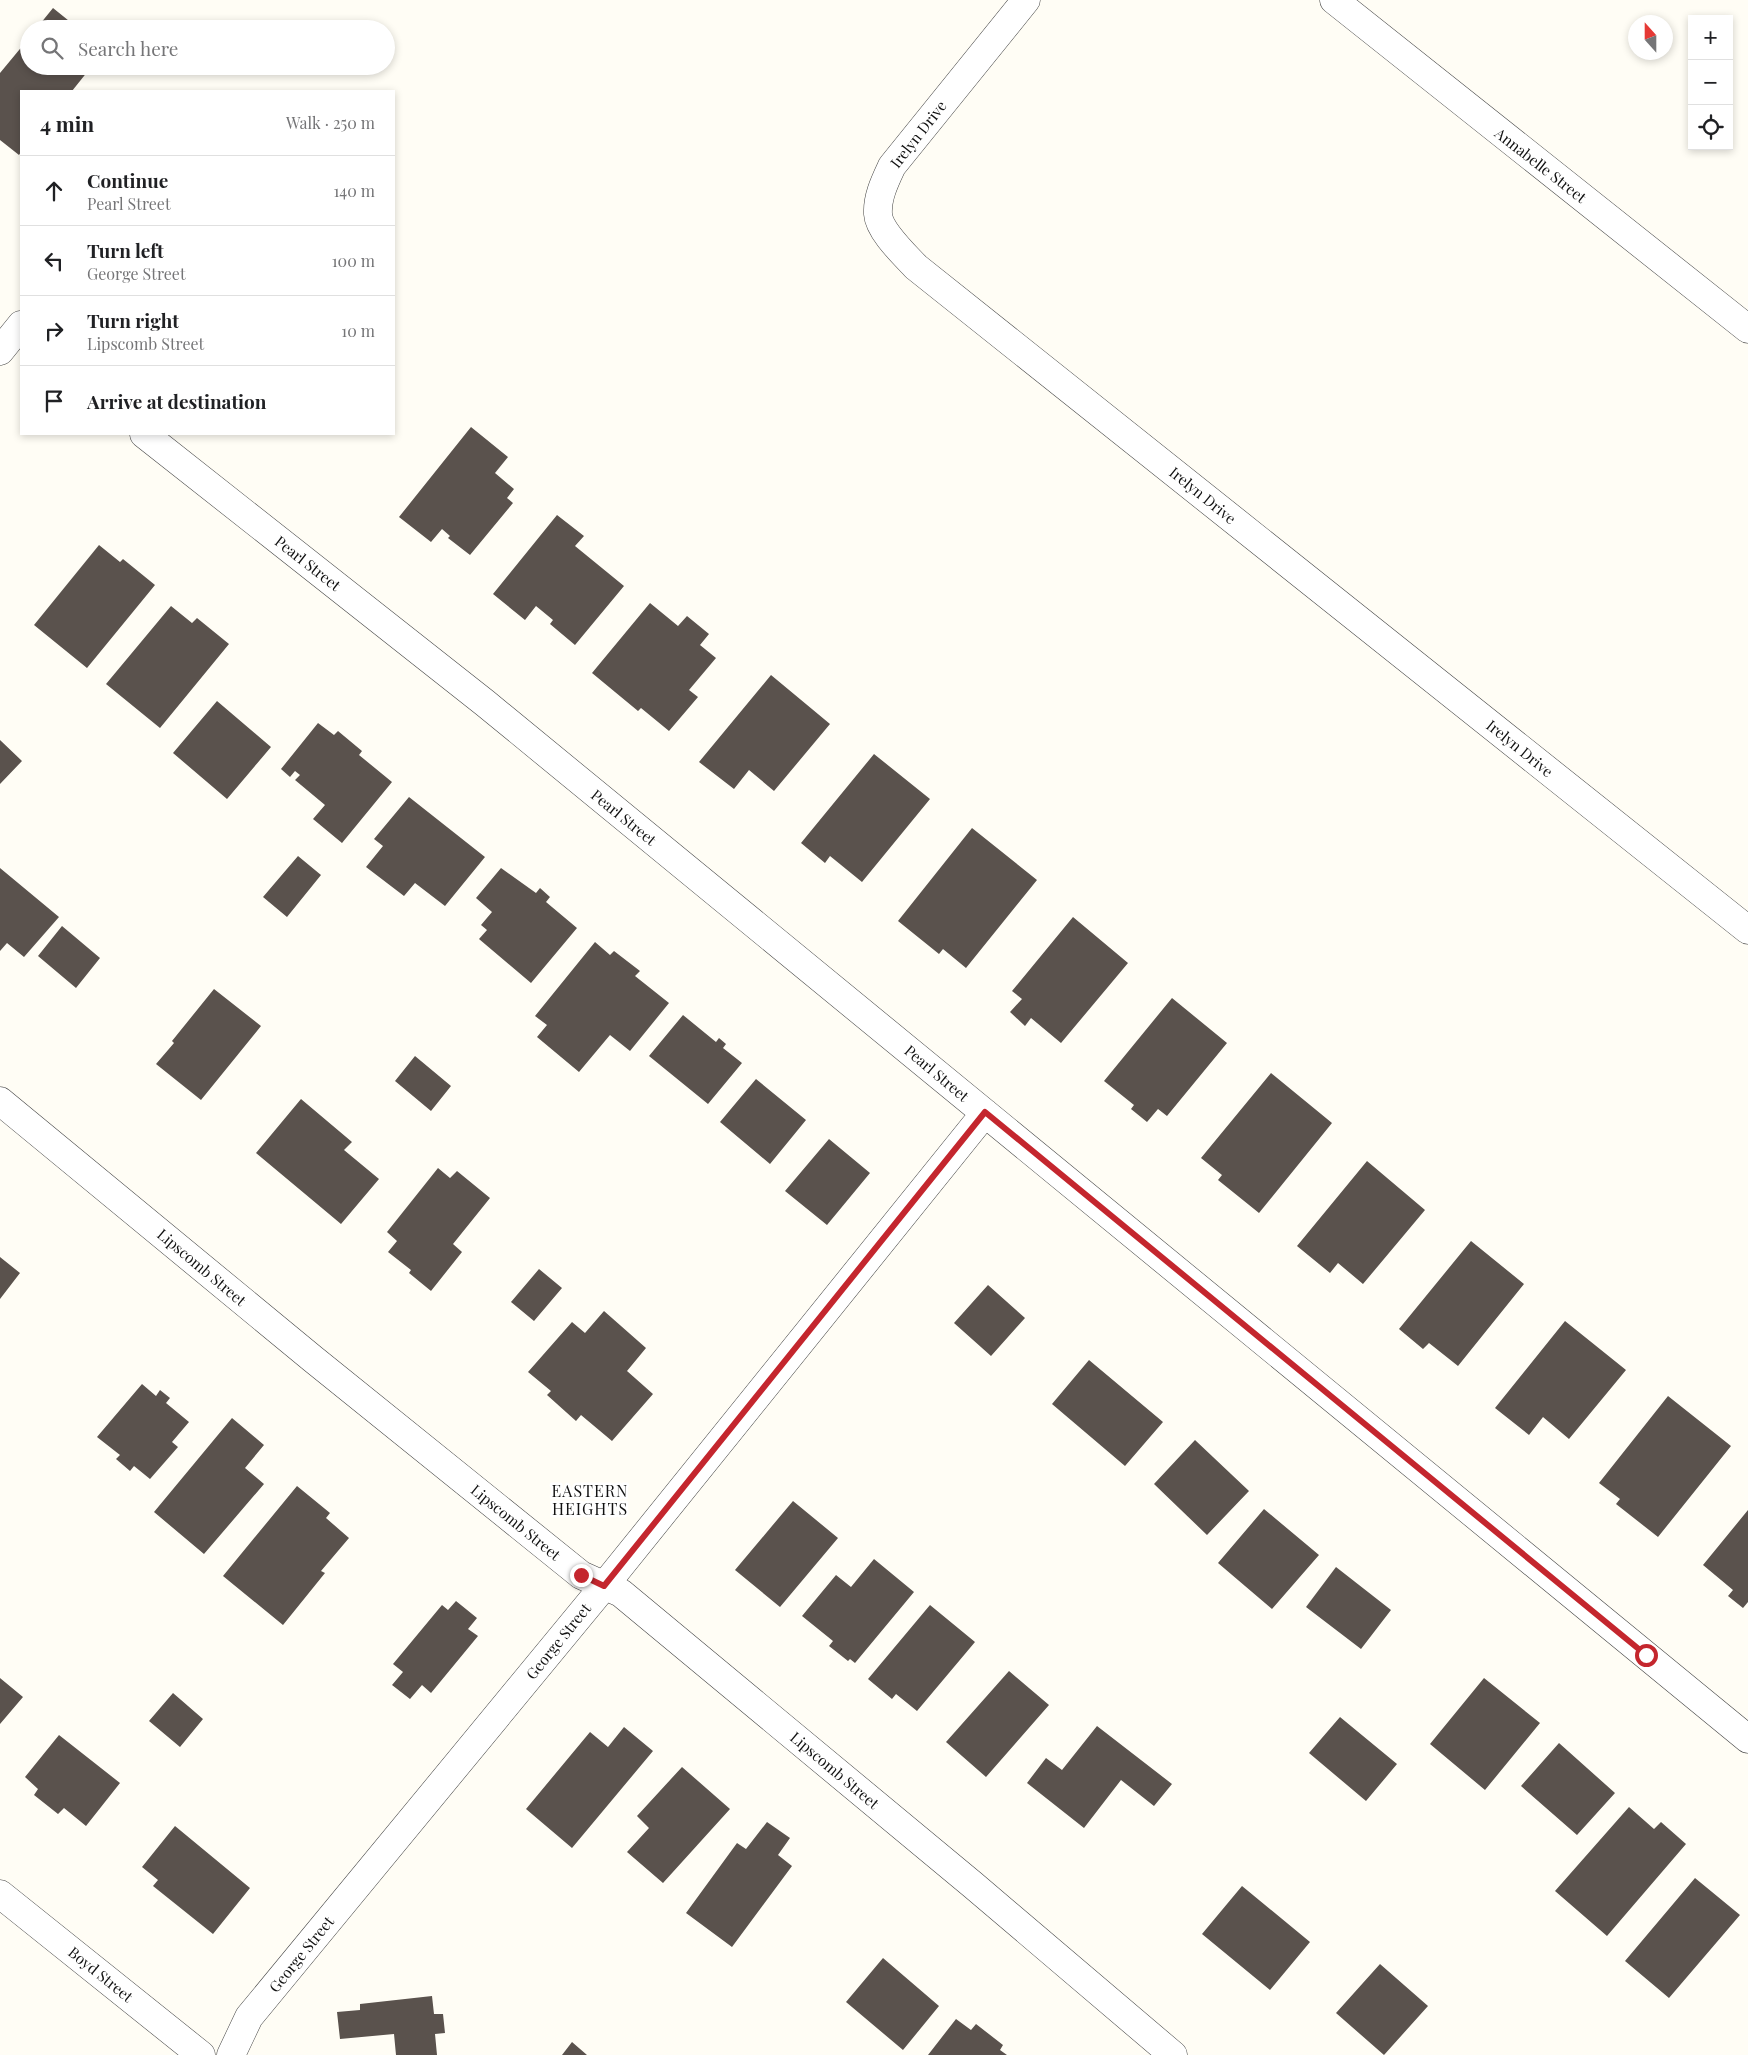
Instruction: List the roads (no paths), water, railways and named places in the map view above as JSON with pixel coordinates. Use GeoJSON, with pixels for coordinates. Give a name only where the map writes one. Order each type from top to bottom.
{"type":"FeatureCollection","features":[{"type":"Feature","properties":{"kind":"street","name":"Irelyn Drive"},"geometry":{"type":"LineString","coordinates":[[1026,0],[892,166],[881,189],[878,216],[893,243],[916,267],[1748,930]]}},
{"type":"Feature","properties":{"kind":"street","name":"Annabelle Street"},"geometry":{"type":"LineString","coordinates":[[1334,0],[1748,329]]}},
{"type":"Feature","properties":{"kind":"street","name":"Pearl Street"},"geometry":{"type":"LineString","coordinates":[[145,435],[460,682],[1748,1739]]}},
{"type":"Feature","properties":{"kind":"street","name":"Lipscomb Street"},"geometry":{"type":"LineString","coordinates":[[0,1100],[313,1359],[581,1575],[621,1593],[752,1700],[1173,2055]]}},
{"type":"Feature","properties":{"kind":"street","name":"George Street"},"geometry":{"type":"LineString","coordinates":[[231,2055],[249,2017],[604,1586],[985,1112]]}},
{"type":"Feature","properties":{"kind":"street","name":"Boyd Street"},"geometry":{"type":"LineString","coordinates":[[0,1894],[201,2055]]}},
{"type":"Feature","properties":{"kind":"district","name":"EASTERN HEIGHTS"},"geometry":{"type":"Point","coordinates":[590,1499]}}]}
